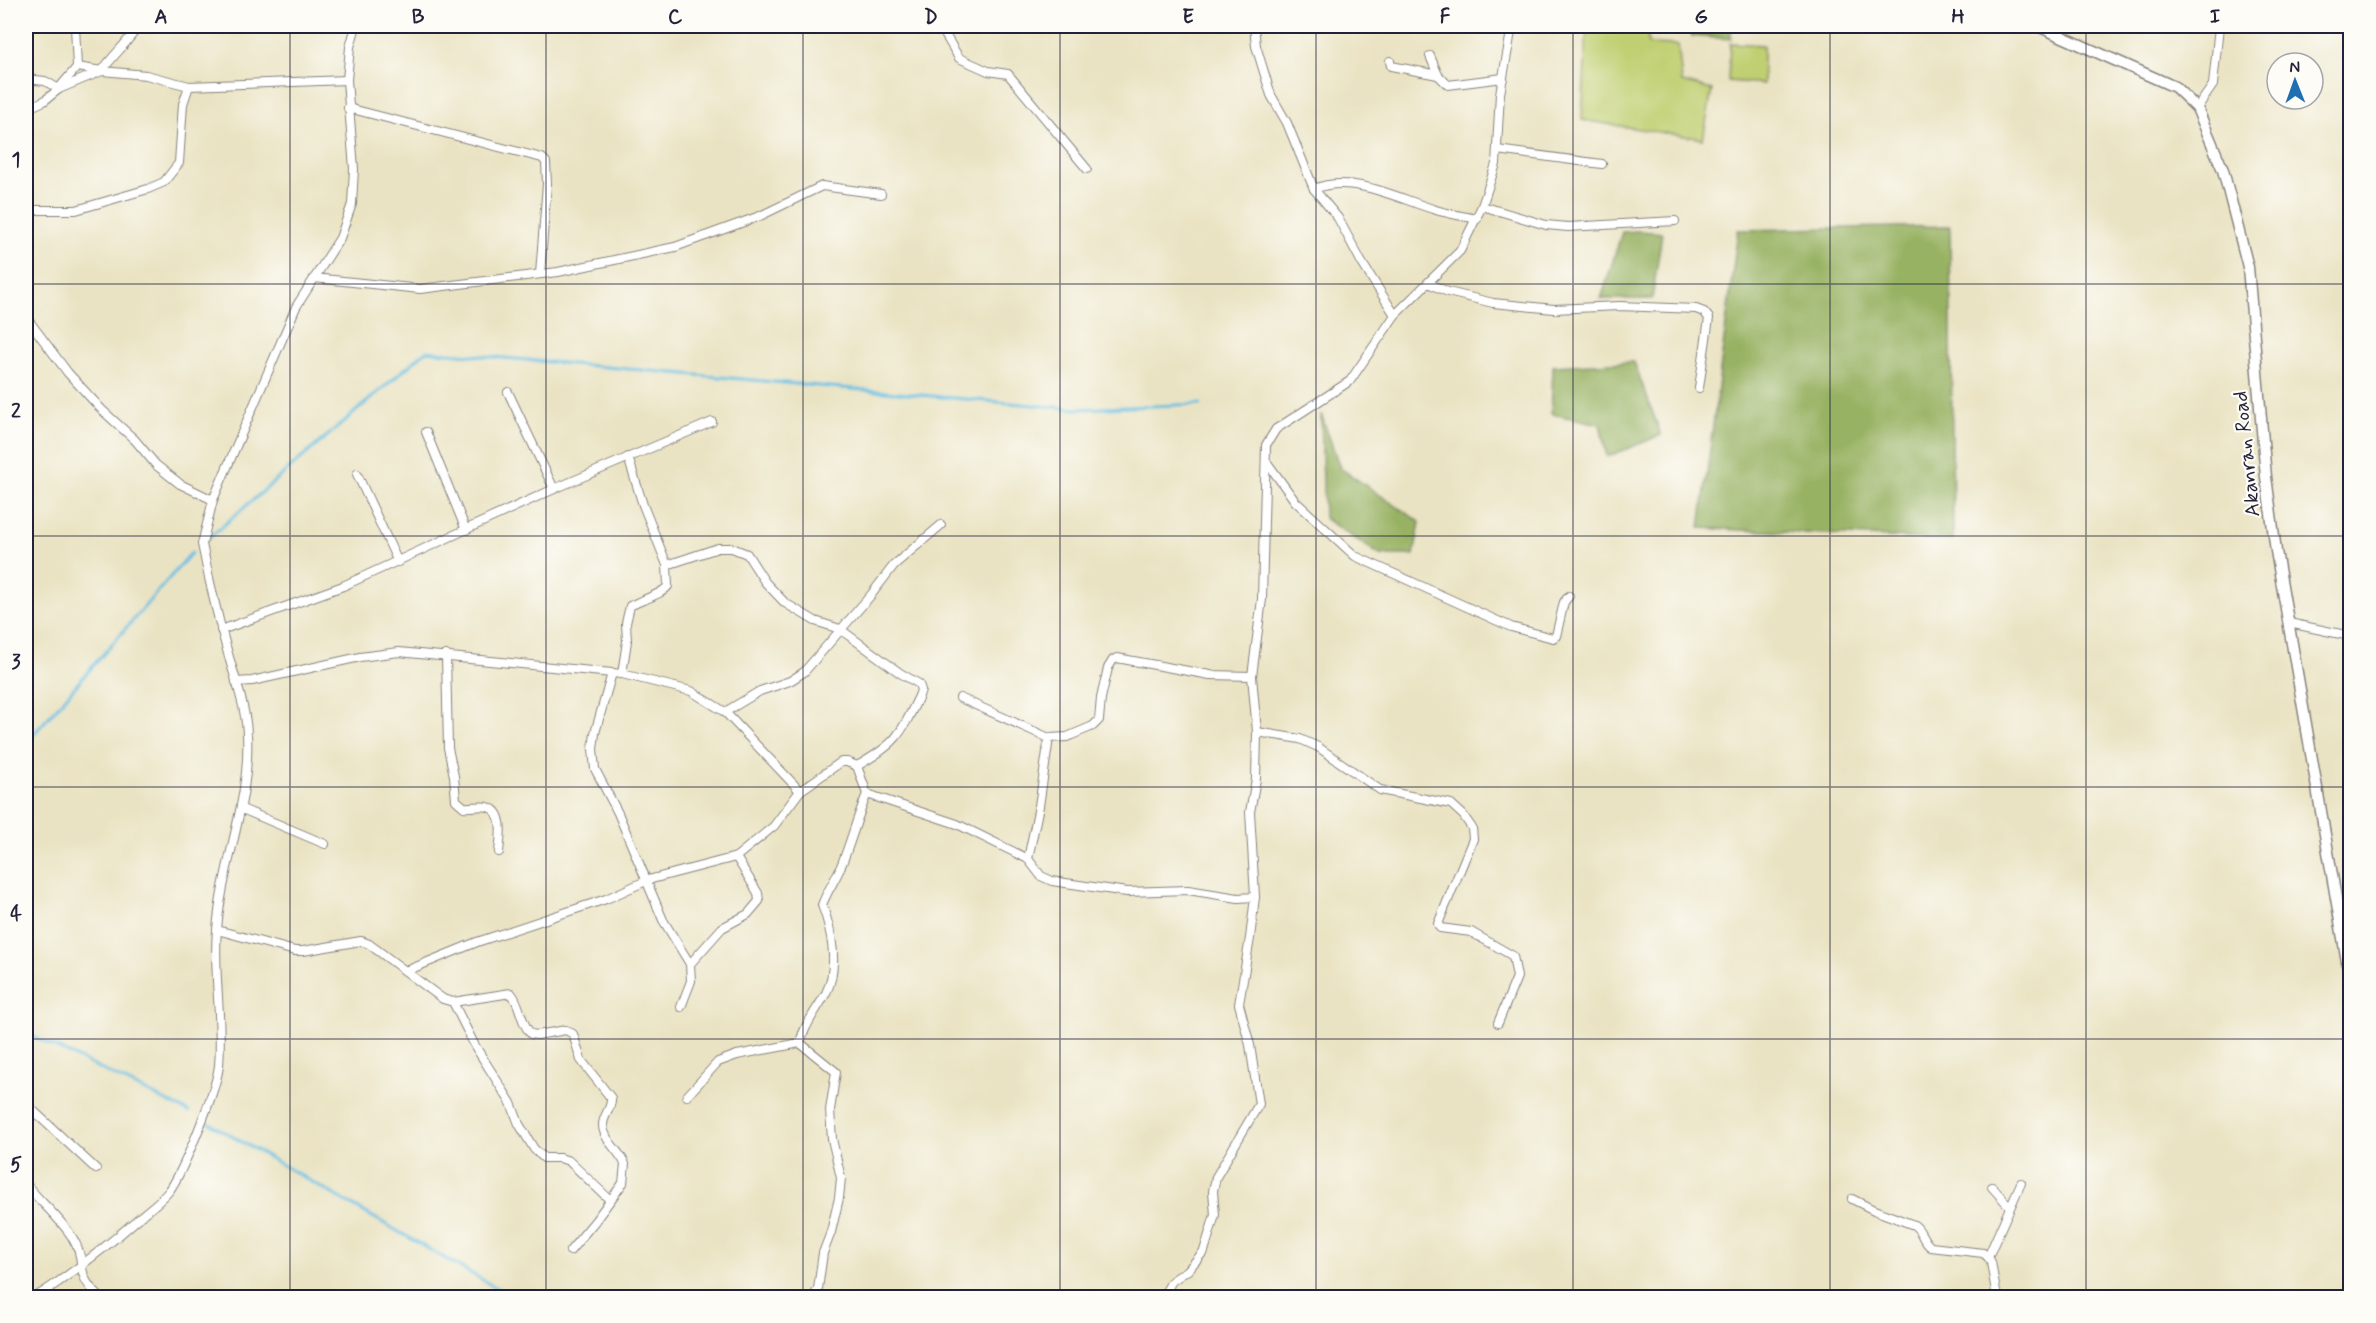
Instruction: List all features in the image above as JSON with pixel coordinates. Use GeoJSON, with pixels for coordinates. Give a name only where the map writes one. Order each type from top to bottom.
{"type":"FeatureCollection","features":[{"type":"Feature","properties":{"kind":"main road","name":"Akanran Road"},"geometry":{"type":"LineString","coordinates":[[2038,26],[2175,87],[2197,108],[2223,170],[2248,267],[2266,477],[2350,979]]}},
{"type":"Feature","properties":{"kind":"street"},"geometry":{"type":"LineString","coordinates":[[59,89],[77,67],[75,26]]}},
{"type":"Feature","properties":{"kind":"street"},"geometry":{"type":"LineString","coordinates":[[26,108],[44,100],[59,89],[102,71],[111,57],[130,39],[138,26]]}},
{"type":"Feature","properties":{"kind":"street"},"geometry":{"type":"LineString","coordinates":[[34,1298],[125,1231],[169,1191],[195,1135],[219,1068],[217,930],[220,902],[242,810],[247,732],[221,630],[202,544],[203,535],[213,500],[296,307],[340,238],[352,204],[354,169],[347,80],[350,47],[356,26]]}},
{"type":"Feature","properties":{"kind":"street"},"geometry":{"type":"LineString","coordinates":[[940,26],[959,58],[988,70],[1008,74],[1087,169]]}},
{"type":"Feature","properties":{"kind":"street"},"geometry":{"type":"LineString","coordinates":[[1254,26],[1256,46],[1271,95],[1287,123],[1314,189],[1338,218],[1362,263],[1395,315]]}},
{"type":"Feature","properties":{"kind":"street"},"geometry":{"type":"LineString","coordinates":[[1162,1298],[1172,1281],[1188,1270],[1204,1251],[1215,1215],[1213,1191],[1216,1177],[1259,1104],[1250,1045],[1239,1004],[1255,897],[1250,812],[1256,779],[1257,732],[1252,676],[1262,599],[1266,445],[1276,429],[1350,381],[1395,315],[1460,251],[1477,219],[1496,164],[1503,78],[1512,26]]}},
{"type":"Feature","properties":{"kind":"street"},"geometry":{"type":"LineString","coordinates":[[2197,108],[2213,85],[2219,26]]}},
{"type":"Feature","properties":{"kind":"street"},"geometry":{"type":"LineString","coordinates":[[1430,56],[1438,75],[1448,85],[1503,78]]}},
{"type":"Feature","properties":{"kind":"street"},"geometry":{"type":"LineString","coordinates":[[1389,61],[1391,66],[1438,75]]}},
{"type":"Feature","properties":{"kind":"street"},"geometry":{"type":"LineString","coordinates":[[77,67],[146,75],[189,86],[347,80]]}},
{"type":"Feature","properties":{"kind":"street"},"geometry":{"type":"LineString","coordinates":[[26,79],[45,81],[59,89]]}},
{"type":"Feature","properties":{"kind":"street"},"geometry":{"type":"LineString","coordinates":[[26,210],[76,210],[148,189],[164,182],[179,163],[183,104],[189,86]]}},
{"type":"Feature","properties":{"kind":"street"},"geometry":{"type":"LineString","coordinates":[[348,108],[542,158],[546,162],[547,184],[540,274]]}},
{"type":"Feature","properties":{"kind":"street"},"geometry":{"type":"LineString","coordinates":[[1497,150],[1602,164]]}},
{"type":"Feature","properties":{"kind":"street"},"geometry":{"type":"LineString","coordinates":[[1314,189],[1336,183],[1360,186],[1439,211],[1477,219]]}},
{"type":"Feature","properties":{"kind":"street"},"geometry":{"type":"LineString","coordinates":[[314,278],[420,289],[540,274],[675,247],[760,216],[822,186],[880,194]]}},
{"type":"Feature","properties":{"kind":"street"},"geometry":{"type":"LineString","coordinates":[[1482,206],[1546,225],[1568,227],[1675,221]]}},
{"type":"Feature","properties":{"kind":"street"},"geometry":{"type":"LineString","coordinates":[[1428,283],[1448,292],[1493,303],[1554,309],[1619,306],[1696,309],[1704,312],[1708,318],[1699,388]]}},
{"type":"Feature","properties":{"kind":"street"},"geometry":{"type":"LineString","coordinates":[[26,317],[68,373],[102,410],[135,440],[156,465],[180,484],[213,500]]}},
{"type":"Feature","properties":{"kind":"street"},"geometry":{"type":"LineString","coordinates":[[508,392],[554,489]]}},
{"type":"Feature","properties":{"kind":"street"},"geometry":{"type":"LineString","coordinates":[[221,630],[343,586],[554,489],[712,422]]}},
{"type":"Feature","properties":{"kind":"street"},"geometry":{"type":"LineString","coordinates":[[426,432],[466,530]]}},
{"type":"Feature","properties":{"kind":"street"},"geometry":{"type":"LineString","coordinates":[[622,674],[627,641],[627,613],[630,606],[645,597],[665,591],[668,586],[667,565],[627,457]]}},
{"type":"Feature","properties":{"kind":"street"},"geometry":{"type":"LineString","coordinates":[[1266,461],[1295,501],[1355,556],[1455,603],[1511,627],[1550,639],[1556,636],[1564,602],[1569,596]]}},
{"type":"Feature","properties":{"kind":"street"},"geometry":{"type":"LineString","coordinates":[[357,474],[398,562]]}},
{"type":"Feature","properties":{"kind":"street"},"geometry":{"type":"LineString","coordinates":[[725,712],[760,691],[790,681],[804,672],[871,595],[894,564],[941,525]]}},
{"type":"Feature","properties":{"kind":"street"},"geometry":{"type":"LineString","coordinates":[[667,565],[718,548],[732,548],[747,554],[765,582],[785,603],[814,621],[840,629],[921,687],[897,737],[885,750],[856,766]]}},
{"type":"Feature","properties":{"kind":"street"},"geometry":{"type":"LineString","coordinates":[[2289,623],[2350,636]]}},
{"type":"Feature","properties":{"kind":"street"},"geometry":{"type":"LineString","coordinates":[[236,682],[252,681],[360,657],[399,652],[622,674],[691,691],[725,712],[800,791]]}},
{"type":"Feature","properties":{"kind":"street"},"geometry":{"type":"LineString","coordinates":[[446,655],[448,748],[456,800],[464,807],[488,807],[493,810],[501,827],[499,852]]}},
{"type":"Feature","properties":{"kind":"street"},"geometry":{"type":"LineString","coordinates":[[960,698],[1049,738],[1067,737],[1093,726],[1099,720],[1105,678],[1113,660],[1118,658],[1210,675],[1252,676]]}},
{"type":"Feature","properties":{"kind":"street"},"geometry":{"type":"LineString","coordinates":[[612,673],[593,749],[595,769],[618,813],[663,920],[690,964],[691,981],[681,1007]]}},
{"type":"Feature","properties":{"kind":"street"},"geometry":{"type":"LineString","coordinates":[[1257,732],[1300,739],[1318,747],[1380,790],[1445,802],[1463,815],[1472,828],[1473,839],[1438,924],[1440,928],[1471,932],[1513,956],[1517,977],[1498,1023]]}},
{"type":"Feature","properties":{"kind":"street"},"geometry":{"type":"LineString","coordinates":[[1028,859],[1040,806],[1049,738]]}},
{"type":"Feature","properties":{"kind":"street"},"geometry":{"type":"LineString","coordinates":[[406,971],[477,942],[606,899],[648,880],[736,857],[774,826],[800,791],[841,762],[847,762],[856,766],[867,794],[855,820],[840,869],[822,905],[834,959],[828,990],[806,1027],[800,1043]]}},
{"type":"Feature","properties":{"kind":"street"},"geometry":{"type":"LineString","coordinates":[[867,794],[957,824],[1028,859],[1041,876],[1052,881],[1127,892],[1188,890],[1238,898],[1255,897]]}},
{"type":"Feature","properties":{"kind":"street"},"geometry":{"type":"LineString","coordinates":[[242,810],[325,844]]}},
{"type":"Feature","properties":{"kind":"street"},"geometry":{"type":"LineString","coordinates":[[690,964],[722,928],[748,914],[759,901],[759,893],[736,857]]}},
{"type":"Feature","properties":{"kind":"street"},"geometry":{"type":"LineString","coordinates":[[217,930],[296,951],[361,941],[369,944],[443,999],[453,1002],[511,993],[516,998],[520,1015],[531,1034],[566,1030],[573,1034],[581,1060],[610,1098],[612,1105],[603,1125],[604,1133],[622,1156],[625,1170],[622,1183],[570,1251]]}},
{"type":"Feature","properties":{"kind":"street"},"geometry":{"type":"LineString","coordinates":[[453,1002],[475,1046],[512,1103],[519,1124],[534,1149],[544,1158],[560,1158],[569,1161],[609,1199]]}},
{"type":"Feature","properties":{"kind":"street"},"geometry":{"type":"LineString","coordinates":[[687,1096],[718,1062],[737,1055],[800,1043],[836,1072],[830,1110],[832,1139],[841,1178],[839,1198],[831,1232],[823,1253],[818,1289],[813,1298]]}},
{"type":"Feature","properties":{"kind":"street"},"geometry":{"type":"LineString","coordinates":[[26,1104],[96,1169]]}},
{"type":"Feature","properties":{"kind":"street"},"geometry":{"type":"LineString","coordinates":[[1988,1257],[2021,1183]]}},
{"type":"Feature","properties":{"kind":"street"},"geometry":{"type":"LineString","coordinates":[[26,1184],[73,1238],[81,1254],[85,1281],[101,1298]]}},
{"type":"Feature","properties":{"kind":"street"},"geometry":{"type":"LineString","coordinates":[[1992,1187],[2010,1208]]}},
{"type":"Feature","properties":{"kind":"street"},"geometry":{"type":"LineString","coordinates":[[1852,1199],[1914,1225],[1931,1246],[1983,1254],[1988,1257],[1991,1262],[1997,1298]]}},
{"type":"Feature","properties":{"kind":"green space"},"geometry":{"type":"Polygon","coordinates":[[[1587,26],[1648,26],[1648,44],[1678,45],[1682,82],[1712,90],[1703,139],[1582,120],[1587,26]]]}},
{"type":"Feature","properties":{"kind":"green space"},"geometry":{"type":"Polygon","coordinates":[[[1691,26],[1731,26],[1731,39],[1692,36],[1691,26]]]}},
{"type":"Feature","properties":{"kind":"green space"},"geometry":{"type":"Polygon","coordinates":[[[1730,43],[1763,45],[1763,84],[1728,81],[1730,43]]]}},
{"type":"Feature","properties":{"kind":"green space"},"geometry":{"type":"Polygon","coordinates":[[[1950,226],[1953,540],[1700,528],[1738,230],[1950,226]]]}},
{"type":"Feature","properties":{"kind":"green space"},"geometry":{"type":"Polygon","coordinates":[[[1622,232],[1662,233],[1652,299],[1601,299],[1622,232]]]}},
{"type":"Feature","properties":{"kind":"green space"},"geometry":{"type":"Polygon","coordinates":[[[1634,362],[1661,435],[1607,457],[1600,424],[1551,414],[1553,366],[1634,362]]]}},
{"type":"Feature","properties":{"kind":"green space"},"geometry":{"type":"Polygon","coordinates":[[[1321,414],[1340,468],[1420,522],[1414,555],[1380,555],[1324,518],[1321,414]]]}},
{"type":"Feature","properties":{"kind":"waterway"},"geometry":{"type":"LineString","coordinates":[[210,537],[426,351],[1078,409],[1201,404]]}},
{"type":"Feature","properties":{"kind":"waterway"},"geometry":{"type":"LineString","coordinates":[[26,743],[192,552]]}},
{"type":"Feature","properties":{"kind":"waterway"},"geometry":{"type":"LineString","coordinates":[[26,1033],[189,1112]]}},
{"type":"Feature","properties":{"kind":"waterway"},"geometry":{"type":"LineString","coordinates":[[209,1123],[514,1298]]}}]}
